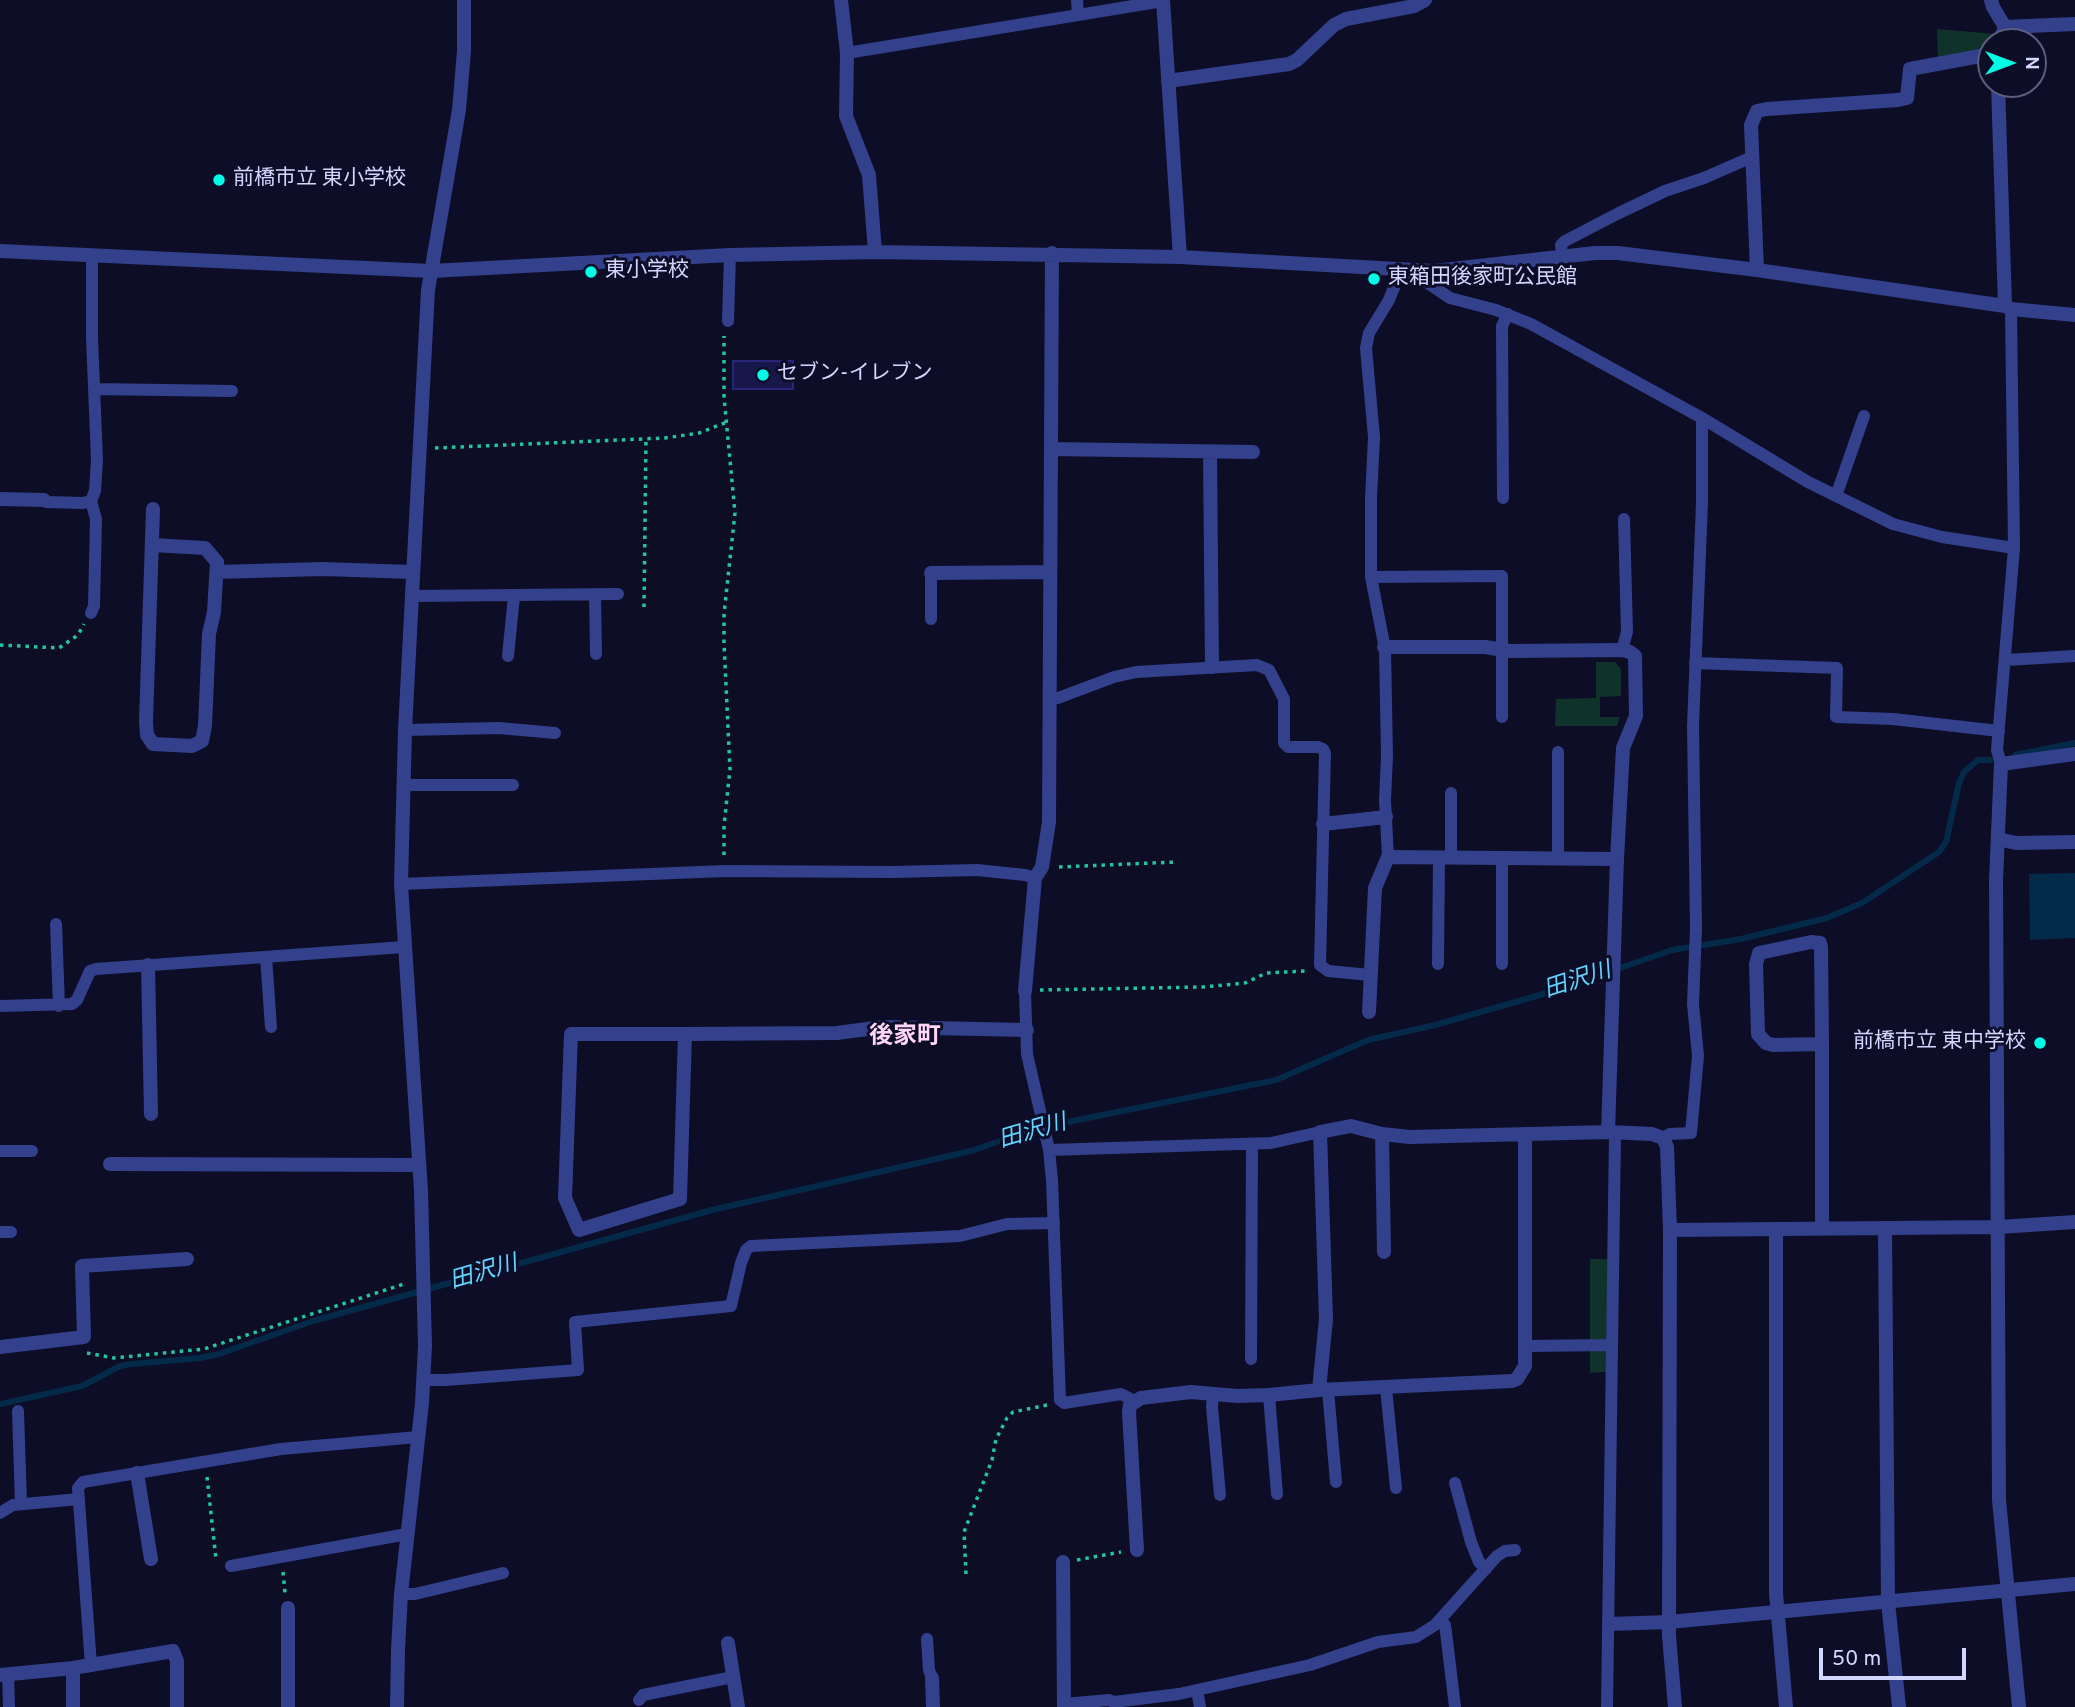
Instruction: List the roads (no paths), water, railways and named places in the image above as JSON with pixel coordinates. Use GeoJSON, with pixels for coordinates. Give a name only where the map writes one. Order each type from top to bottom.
{"type":"FeatureCollection","features":[{"type":"Feature","properties":{"kind":"street"},"geometry":{"type":"LineString","coordinates":[[397,1707],[401,1594],[424,1380],[424,1278],[419,1165],[401,884],[405,730],[428,290],[459,110],[464,51],[464,0]]}},
{"type":"Feature","properties":{"kind":"street"},"geometry":{"type":"LineString","coordinates":[[841,0],[847,53],[846,116],[869,175],[875,252]]}},
{"type":"Feature","properties":{"kind":"street"},"geometry":{"type":"LineString","coordinates":[[1163,0],[1180,257]]}},
{"type":"Feature","properties":{"kind":"street"},"geometry":{"type":"LineString","coordinates":[[1168,81],[1289,64],[1297,60],[1334,25],[1346,19],[1413,6],[1425,0]]}},
{"type":"Feature","properties":{"kind":"street"},"geometry":{"type":"LineString","coordinates":[[1991,0],[2005,26],[2075,24]]}},
{"type":"Feature","properties":{"kind":"street"},"geometry":{"type":"LineString","coordinates":[[1757,270],[1751,125],[1757,111],[1907,98],[1910,69],[1977,57]]}},
{"type":"Feature","properties":{"kind":"street"},"geometry":{"type":"LineString","coordinates":[[1999,98],[2008,307]]}},
{"type":"Feature","properties":{"kind":"street"},"geometry":{"type":"LineString","coordinates":[[0,251],[431,271],[730,255],[875,252],[1180,257],[1422,271],[1463,269],[1595,253],[1630,254],[2075,315]]}},
{"type":"Feature","properties":{"kind":"street"},"geometry":{"type":"LineString","coordinates":[[1025,991],[1039,873],[1049,822],[1052,253]]}},
{"type":"Feature","properties":{"kind":"street"},"geometry":{"type":"LineString","coordinates":[[1051,449],[1253,452]]}},
{"type":"Feature","properties":{"kind":"street"},"geometry":{"type":"LineString","coordinates":[[1210,452],[1212,667]]}},
{"type":"Feature","properties":{"kind":"street"},"geometry":{"type":"LineString","coordinates":[[0,499],[44,500]]}},
{"type":"Feature","properties":{"kind":"street"},"geometry":{"type":"LineString","coordinates":[[152,545],[205,548],[217,562],[214,612],[209,634],[204,736],[202,741],[192,746],[153,744],[147,734],[146,722],[153,509]]}},
{"type":"Feature","properties":{"kind":"street"},"geometry":{"type":"LineString","coordinates":[[217,572],[323,569],[412,572]]}},
{"type":"Feature","properties":{"kind":"street"},"geometry":{"type":"LineString","coordinates":[[931,573],[1050,572]]}},
{"type":"Feature","properties":{"kind":"street"},"geometry":{"type":"LineString","coordinates":[[1384,647],[1622,650],[1634,656],[1636,716],[1623,748],[1617,859],[1613,960],[1612,1133]]}},
{"type":"Feature","properties":{"kind":"street"},"geometry":{"type":"LineString","coordinates":[[2019,1707],[1999,1500],[1996,880],[2001,764],[2075,754]]}},
{"type":"Feature","properties":{"kind":"street"},"geometry":{"type":"LineString","coordinates":[[1323,824],[1385,817]]}},
{"type":"Feature","properties":{"kind":"street"},"geometry":{"type":"LineString","coordinates":[[1998,839],[2016,843],[2075,842]]}},
{"type":"Feature","properties":{"kind":"street"},"geometry":{"type":"LineString","coordinates":[[1369,1012],[1376,888],[1388,858],[1617,859]]}},
{"type":"Feature","properties":{"kind":"street"},"geometry":{"type":"LineString","coordinates":[[1822,1044],[1773,1045],[1766,1043],[1758,1034],[1756,964],[1759,954],[1811,942],[1820,943],[1822,1044],[1822,1229]]}},
{"type":"Feature","properties":{"kind":"street"},"geometry":{"type":"LineString","coordinates":[[148,965],[152,1114]]}},
{"type":"Feature","properties":{"kind":"street"},"geometry":{"type":"LineString","coordinates":[[685,1034],[680,1199],[579,1230],[565,1198],[571,1034],[837,1033],[882,1027],[1027,1030]]}},
{"type":"Feature","properties":{"kind":"street"},"geometry":{"type":"LineString","coordinates":[[1324,1390],[1318,1379],[1326,1319],[1320,1132],[1351,1126],[1382,1134],[1410,1137],[1652,1133],[1662,1138],[1667,1147],[1670,1230],[1669,1622],[1675,1707]]}},
{"type":"Feature","properties":{"kind":"street"},"geometry":{"type":"LineString","coordinates":[[1382,1134],[1384,1252]]}},
{"type":"Feature","properties":{"kind":"street"},"geometry":{"type":"LineString","coordinates":[[1137,1550],[1129,1412],[1135,1401],[1147,1396],[1191,1392],[1269,1395],[1512,1381],[1522,1374],[1525,1366],[1525,1134]]}},
{"type":"Feature","properties":{"kind":"street"},"geometry":{"type":"LineString","coordinates":[[110,1164],[419,1165]]}},
{"type":"Feature","properties":{"kind":"street"},"geometry":{"type":"LineString","coordinates":[[1670,1230],[1999,1227],[2075,1222]]}},
{"type":"Feature","properties":{"kind":"street"},"geometry":{"type":"LineString","coordinates":[[1885,1228],[1888,1602],[1899,1707]]}},
{"type":"Feature","properties":{"kind":"street"},"geometry":{"type":"LineString","coordinates":[[1776,1230],[1777,1611],[1786,1707]]}},
{"type":"Feature","properties":{"kind":"street"},"geometry":{"type":"LineString","coordinates":[[0,1347],[84,1337],[82,1266],[187,1259]]}},
{"type":"Feature","properties":{"kind":"street"},"geometry":{"type":"LineString","coordinates":[[137,1472],[151,1559]]}},
{"type":"Feature","properties":{"kind":"street"},"geometry":{"type":"LineString","coordinates":[[1063,1562],[1064,1706]]}},
{"type":"Feature","properties":{"kind":"street"},"geometry":{"type":"LineString","coordinates":[[1609,1624],[1669,1622],[2075,1584]]}},
{"type":"Feature","properties":{"kind":"street"},"geometry":{"type":"LineString","coordinates":[[288,1608],[288,1707]]}},
{"type":"Feature","properties":{"kind":"street"},"geometry":{"type":"LineString","coordinates":[[728,1643],[738,1707]]}},
{"type":"Feature","properties":{"kind":"street"},"geometry":{"type":"LineString","coordinates":[[4,1674],[73,1668],[173,1651],[177,1661],[177,1707]]}},
{"type":"Feature","properties":{"kind":"street"},"geometry":{"type":"LineString","coordinates":[[73,1668],[74,1707]]}},
{"type":"Feature","properties":{"kind":"street"},"geometry":{"type":"LineString","coordinates":[[932,1678],[933,1707]]}},
{"type":"Feature","properties":{"kind":"lane"},"geometry":{"type":"LineString","coordinates":[[1077,0],[1078,14]]}},
{"type":"Feature","properties":{"kind":"lane"},"geometry":{"type":"LineString","coordinates":[[847,53],[1163,0]]}},
{"type":"Feature","properties":{"kind":"lane"},"geometry":{"type":"LineString","coordinates":[[1562,256],[1561,245],[1565,241],[1665,191],[1752,157]]}},
{"type":"Feature","properties":{"kind":"lane"},"geometry":{"type":"LineString","coordinates":[[91,613],[94,606],[96,519],[91,501],[95,491],[97,460],[92,255]]}},
{"type":"Feature","properties":{"kind":"lane"},"geometry":{"type":"LineString","coordinates":[[728,321],[730,255]]}},
{"type":"Feature","properties":{"kind":"lane"},"geometry":{"type":"LineString","coordinates":[[1388,858],[1385,817],[1384,647],[1371,577],[1374,437],[1366,340],[1390,300],[1401,270]]}},
{"type":"Feature","properties":{"kind":"lane"},"geometry":{"type":"LineString","coordinates":[[1422,271],[1422,279],[1450,298],[1508,314],[1531,324],[1702,418],[1792,472],[1893,524],[1911,530],[2014,548]]}},
{"type":"Feature","properties":{"kind":"lane"},"geometry":{"type":"LineString","coordinates":[[2001,764],[1997,750],[2014,548],[2008,307]]}},
{"type":"Feature","properties":{"kind":"lane"},"geometry":{"type":"LineString","coordinates":[[1503,498],[1502,326],[1508,314]]}},
{"type":"Feature","properties":{"kind":"lane"},"geometry":{"type":"LineString","coordinates":[[95,389],[232,391]]}},
{"type":"Feature","properties":{"kind":"lane"},"geometry":{"type":"LineString","coordinates":[[1836,496],[1864,416]]}},
{"type":"Feature","properties":{"kind":"lane"},"geometry":{"type":"LineString","coordinates":[[1662,1138],[1670,1133],[1692,1133],[1698,1042],[1693,1004],[1696,937],[1693,726],[1702,503],[1702,418]]}},
{"type":"Feature","properties":{"kind":"lane"},"geometry":{"type":"LineString","coordinates":[[44,500],[91,501]]}},
{"type":"Feature","properties":{"kind":"lane"},"geometry":{"type":"LineString","coordinates":[[1622,650],[1627,632],[1624,519]]}},
{"type":"Feature","properties":{"kind":"lane"},"geometry":{"type":"LineString","coordinates":[[931,573],[931,620]]}},
{"type":"Feature","properties":{"kind":"lane"},"geometry":{"type":"LineString","coordinates":[[1371,577],[1502,576],[1502,717]]}},
{"type":"Feature","properties":{"kind":"lane"},"geometry":{"type":"LineString","coordinates":[[595,594],[596,654]]}},
{"type":"Feature","properties":{"kind":"lane"},"geometry":{"type":"LineString","coordinates":[[411,596],[618,594]]}},
{"type":"Feature","properties":{"kind":"lane"},"geometry":{"type":"LineString","coordinates":[[508,656],[514,596]]}},
{"type":"Feature","properties":{"kind":"lane"},"geometry":{"type":"LineString","coordinates":[[2006,660],[2075,656]]}},
{"type":"Feature","properties":{"kind":"lane"},"geometry":{"type":"LineString","coordinates":[[1695,663],[1837,668],[1836,717],[1893,719],[1999,731]]}},
{"type":"Feature","properties":{"kind":"lane"},"geometry":{"type":"LineString","coordinates":[[1049,698],[1059,698],[1121,675],[1257,665],[1269,670],[1284,699],[1284,743],[1288,747],[1318,747],[1325,753],[1321,967],[1328,971],[1370,975]]}},
{"type":"Feature","properties":{"kind":"lane"},"geometry":{"type":"LineString","coordinates":[[405,730],[508,729],[555,733]]}},
{"type":"Feature","properties":{"kind":"lane"},"geometry":{"type":"LineString","coordinates":[[1558,752],[1558,858]]}},
{"type":"Feature","properties":{"kind":"lane"},"geometry":{"type":"LineString","coordinates":[[403,785],[513,785]]}},
{"type":"Feature","properties":{"kind":"lane"},"geometry":{"type":"LineString","coordinates":[[1438,964],[1451,793]]}},
{"type":"Feature","properties":{"kind":"lane"},"geometry":{"type":"LineString","coordinates":[[1502,858],[1502,964]]}},
{"type":"Feature","properties":{"kind":"lane"},"geometry":{"type":"LineString","coordinates":[[401,884],[724,871],[977,870],[1025,875],[1039,873]]}},
{"type":"Feature","properties":{"kind":"lane"},"geometry":{"type":"LineString","coordinates":[[56,924],[59,1006]]}},
{"type":"Feature","properties":{"kind":"lane"},"geometry":{"type":"LineString","coordinates":[[0,1006],[72,1004],[77,1000],[90,971],[404,947]]}},
{"type":"Feature","properties":{"kind":"lane"},"geometry":{"type":"LineString","coordinates":[[266,957],[271,1027]]}},
{"type":"Feature","properties":{"kind":"lane"},"geometry":{"type":"LineString","coordinates":[[1025,991],[1027,1054],[1049,1150],[1060,1400],[1121,1394],[1135,1401]]}},
{"type":"Feature","properties":{"kind":"lane"},"geometry":{"type":"LineString","coordinates":[[1049,1150],[1252,1144],[1291,1140],[1320,1132]]}},
{"type":"Feature","properties":{"kind":"lane"},"geometry":{"type":"LineString","coordinates":[[1607,1707],[1612,1133]]}},
{"type":"Feature","properties":{"kind":"lane"},"geometry":{"type":"LineString","coordinates":[[1251,1359],[1252,1144]]}},
{"type":"Feature","properties":{"kind":"lane"},"geometry":{"type":"LineString","coordinates":[[0,1152],[32,1151]]}},
{"type":"Feature","properties":{"kind":"lane"},"geometry":{"type":"LineString","coordinates":[[424,1380],[578,1370],[575,1322],[731,1306],[741,1263],[746,1250],[751,1247],[960,1236],[1007,1224],[1054,1223]]}},
{"type":"Feature","properties":{"kind":"lane"},"geometry":{"type":"LineString","coordinates":[[1525,1346],[1611,1345]]}},
{"type":"Feature","properties":{"kind":"lane"},"geometry":{"type":"LineString","coordinates":[[1386,1388],[1396,1488]]}},
{"type":"Feature","properties":{"kind":"lane"},"geometry":{"type":"LineString","coordinates":[[1324,1390],[1336,1482]]}},
{"type":"Feature","properties":{"kind":"lane"},"geometry":{"type":"LineString","coordinates":[[1213,1394],[1220,1495]]}},
{"type":"Feature","properties":{"kind":"lane"},"geometry":{"type":"LineString","coordinates":[[1269,1395],[1277,1494]]}},
{"type":"Feature","properties":{"kind":"lane"},"geometry":{"type":"LineString","coordinates":[[18,1411],[21,1504]]}},
{"type":"Feature","properties":{"kind":"lane"},"geometry":{"type":"LineString","coordinates":[[91,1665],[78,1488],[83,1482],[281,1449],[418,1437]]}},
{"type":"Feature","properties":{"kind":"lane"},"geometry":{"type":"LineString","coordinates":[[1455,1483],[1471,1542],[1479,1562],[1486,1569]]}},
{"type":"Feature","properties":{"kind":"lane"},"geometry":{"type":"LineString","coordinates":[[0,1513],[6,1507],[21,1504],[79,1499]]}},
{"type":"Feature","properties":{"kind":"lane"},"geometry":{"type":"LineString","coordinates":[[230,1566],[407,1534]]}},
{"type":"Feature","properties":{"kind":"lane"},"geometry":{"type":"LineString","coordinates":[[1064,1706],[1197,1690],[1310,1665],[1378,1642],[1416,1636],[1440,1620],[1505,1551],[1515,1550]]}},
{"type":"Feature","properties":{"kind":"lane"},"geometry":{"type":"LineString","coordinates":[[401,1594],[415,1594],[503,1573]]}},
{"type":"Feature","properties":{"kind":"lane"},"geometry":{"type":"LineString","coordinates":[[1440,1620],[1445,1625],[1455,1707]]}},
{"type":"Feature","properties":{"kind":"lane"},"geometry":{"type":"LineString","coordinates":[[927,1639],[932,1678]]}},
{"type":"Feature","properties":{"kind":"lane"},"geometry":{"type":"LineString","coordinates":[[4,1674],[9,1707]]}},
{"type":"Feature","properties":{"kind":"lane"},"geometry":{"type":"LineString","coordinates":[[639,1700],[643,1695],[733,1677]]}},
{"type":"Feature","properties":{"kind":"lane"},"geometry":{"type":"LineString","coordinates":[[1197,1690],[1200,1707]]}},
{"type":"Feature","properties":{"kind":"water"},"geometry":{"type":"Polygon","coordinates":[[[2075,873],[2075,938],[2030,940],[2029,874],[2075,873]]]}},
{"type":"Feature","properties":{"kind":"waterway","name":"田沢川"},"geometry":{"type":"LineString","coordinates":[[2015,755],[2075,743]]}},
{"type":"Feature","properties":{"kind":"waterway","name":"田沢川"},"geometry":{"type":"LineString","coordinates":[[0,1404],[82,1386],[120,1366],[219,1354],[313,1321],[712,1210],[971,1151],[1038,1128],[1276,1080],[1368,1040],[1435,1025],[1554,991],[1672,950],[1741,939],[1827,918],[1862,903],[1939,852],[1946,842],[1959,783],[1964,772],[1978,760],[1990,760]]}},
{"type":"Feature","properties":{"kind":"place","name":"前橋市立 東小学校"},"geometry":{"type":"Point","coordinates":[219,180]}},
{"type":"Feature","properties":{"kind":"place","name":"東小学校"},"geometry":{"type":"Point","coordinates":[591,272]}},
{"type":"Feature","properties":{"kind":"place","name":"東箱田後家町公民館"},"geometry":{"type":"Point","coordinates":[1374,279]}},
{"type":"Feature","properties":{"kind":"place","name":"セブン-イレブン"},"geometry":{"type":"Point","coordinates":[763,375]}},
{"type":"Feature","properties":{"kind":"place","name":"前橋市立 東中学校"},"geometry":{"type":"Point","coordinates":[2040,1043]}},
{"type":"Feature","properties":{"kind":"district","name":"後家町"},"geometry":{"type":"Point","coordinates":[905,1038]}}]}
